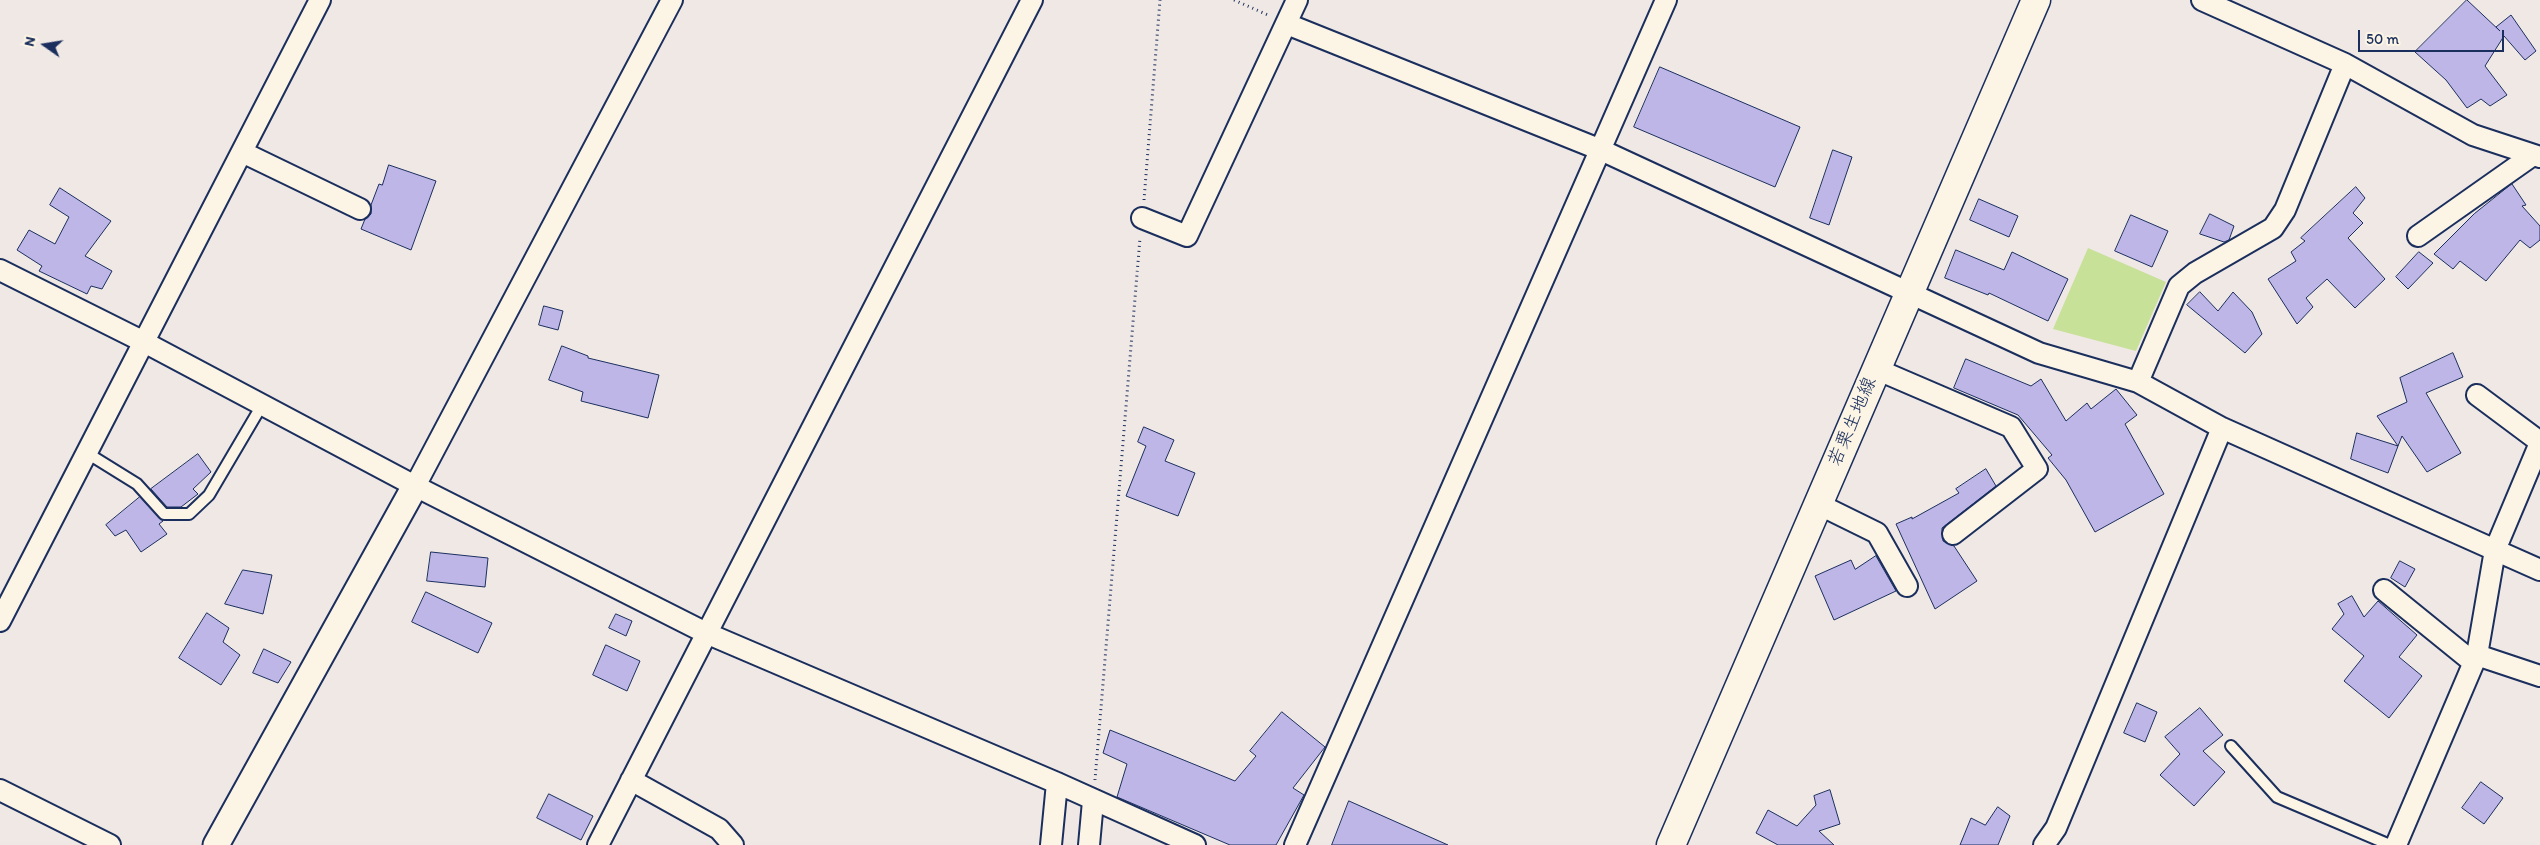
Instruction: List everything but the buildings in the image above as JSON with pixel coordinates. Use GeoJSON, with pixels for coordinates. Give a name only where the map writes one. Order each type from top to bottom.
{"type":"FeatureCollection","features":[{"type":"Feature","properties":{"kind":"main road","name":"若栗生地線"},"geometry":{"type":"LineString","coordinates":[[1671,845],[2036,0]]}},
{"type":"Feature","properties":{"kind":"street"},"geometry":{"type":"LineString","coordinates":[[0,621],[320,0]]}},
{"type":"Feature","properties":{"kind":"street"},"geometry":{"type":"LineString","coordinates":[[216,845],[415,486],[672,0]]}},
{"type":"Feature","properties":{"kind":"street"},"geometry":{"type":"LineString","coordinates":[[598,845],[1032,0]]}},
{"type":"Feature","properties":{"kind":"street"},"geometry":{"type":"LineString","coordinates":[[1142,218],[1187,236],[1297,0]]}},
{"type":"Feature","properties":{"kind":"street"},"geometry":{"type":"LineString","coordinates":[[1295,845],[1666,0]]}},
{"type":"Feature","properties":{"kind":"street"},"geometry":{"type":"LineString","coordinates":[[2202,0],[2345,64],[2473,135],[2536,156]]}},
{"type":"Feature","properties":{"kind":"street"},"geometry":{"type":"LineString","coordinates":[[1287,24],[1601,150],[2039,353],[2138,382],[2222,428],[2540,570]]}},
{"type":"Feature","properties":{"kind":"street"},"geometry":{"type":"LineString","coordinates":[[2138,382],[2179,286],[2195,272],[2273,228],[2285,210],[2345,64]]}},
{"type":"Feature","properties":{"kind":"street"},"geometry":{"type":"LineString","coordinates":[[242,152],[360,209]]}},
{"type":"Feature","properties":{"kind":"street"},"geometry":{"type":"LineString","coordinates":[[2418,236],[2536,156]]}},
{"type":"Feature","properties":{"kind":"street"},"geometry":{"type":"LineString","coordinates":[[0,270],[144,342],[415,486],[706,633],[1057,783],[1093,801],[1194,845]]}},
{"type":"Feature","properties":{"kind":"street"},"geometry":{"type":"LineString","coordinates":[[1876,368],[2011,427],[2037,468],[1953,534]]}},
{"type":"Feature","properties":{"kind":"street"},"geometry":{"type":"LineString","coordinates":[[2396,845],[2476,659],[2494,550],[2540,442],[2477,396]]}},
{"type":"Feature","properties":{"kind":"street"},"geometry":{"type":"LineString","coordinates":[[2044,845],[2056,828],[2222,428]]}},
{"type":"Feature","properties":{"kind":"street"},"geometry":{"type":"LineString","coordinates":[[1818,504],[1877,533],[1906,586]]}},
{"type":"Feature","properties":{"kind":"street"},"geometry":{"type":"LineString","coordinates":[[2384,590],[2476,659],[2540,676]]}},
{"type":"Feature","properties":{"kind":"street"},"geometry":{"type":"LineString","coordinates":[[631,780],[720,828],[733,845]]}},
{"type":"Feature","properties":{"kind":"street"},"geometry":{"type":"LineString","coordinates":[[1051,845],[1057,783]]}},
{"type":"Feature","properties":{"kind":"street"},"geometry":{"type":"LineString","coordinates":[[0,790],[110,845]]}},
{"type":"Feature","properties":{"kind":"street"},"geometry":{"type":"LineString","coordinates":[[1089,845],[1093,801]]}},
{"type":"Feature","properties":{"kind":"lane"},"geometry":{"type":"LineString","coordinates":[[86,453],[137,484],[164,514],[189,514],[209,495],[262,405]]}},
{"type":"Feature","properties":{"kind":"lane"},"geometry":{"type":"LineString","coordinates":[[2231,746],[2277,797],[2390,845]]}},
{"type":"Feature","properties":{"kind":"path"},"geometry":{"type":"LineString","coordinates":[[1093,801],[1160,0]]}},
{"type":"Feature","properties":{"kind":"path"},"geometry":{"type":"LineString","coordinates":[[1234,0],[1287,24]]}},
{"type":"Feature","properties":{"kind":"green space"},"geometry":{"type":"Polygon","coordinates":[[[2088,248],[2166,282],[2136,351],[2053,329],[2088,248]]]}}]}
